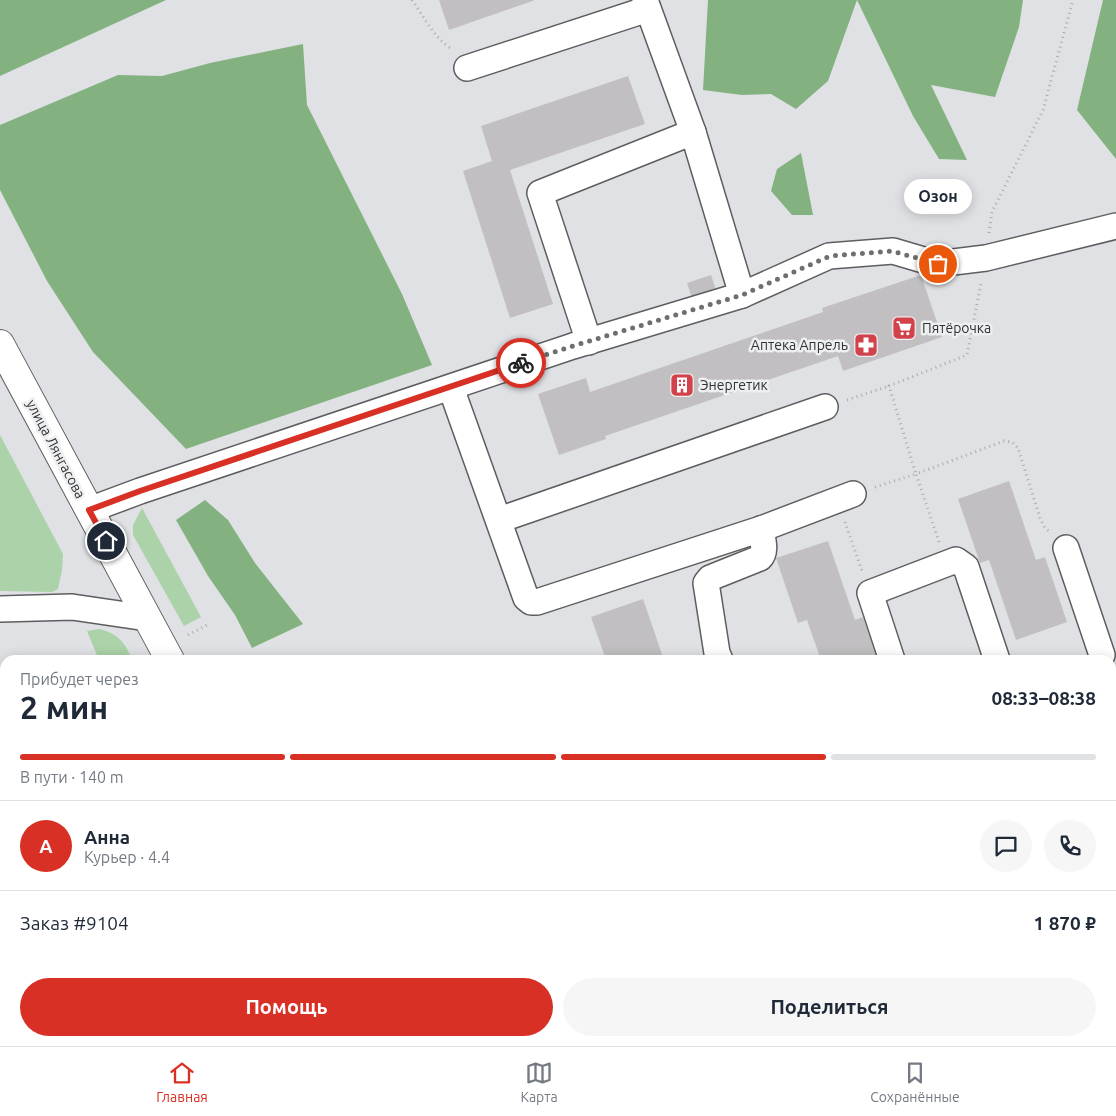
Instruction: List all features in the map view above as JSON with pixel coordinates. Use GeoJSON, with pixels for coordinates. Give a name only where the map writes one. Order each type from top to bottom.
{"type":"FeatureCollection","features":[{"type":"Feature","properties":{"kind":"main road","name":"улица Лянгасова"},"geometry":{"type":"LineString","coordinates":[[0,344],[167,655]]}},
{"type":"Feature","properties":{"kind":"street"},"geometry":{"type":"LineString","coordinates":[[461,59],[646,4],[694,132],[742,295]]}},
{"type":"Feature","properties":{"kind":"street"},"geometry":{"type":"LineString","coordinates":[[588,342],[540,194],[694,132]]}},
{"type":"Feature","properties":{"kind":"street"},"geometry":{"type":"LineString","coordinates":[[89,510],[140,491],[588,342],[742,295],[830,256],[892,251],[938,264],[986,258],[1116,226]]}},
{"type":"Feature","properties":{"kind":"street"},"geometry":{"type":"LineString","coordinates":[[451,388],[526,598],[531,602],[537,602],[761,529],[845,497]]}},
{"type":"Feature","properties":{"kind":"street"},"geometry":{"type":"LineString","coordinates":[[499,520],[825,407]]}},
{"type":"Feature","properties":{"kind":"street"},"geometry":{"type":"LineString","coordinates":[[718,655],[706,583],[710,578],[760,558],[763,555],[761,529]]}},
{"type":"Feature","properties":{"kind":"street"},"geometry":{"type":"LineString","coordinates":[[1066,548],[1102,655]]}},
{"type":"Feature","properties":{"kind":"street"},"geometry":{"type":"LineString","coordinates":[[890,655],[870,592],[946,562],[956,560],[966,567],[995,655]]}},
{"type":"Feature","properties":{"kind":"street"},"geometry":{"type":"LineString","coordinates":[[0,609],[72,607],[147,618]]}},
{"type":"Feature","properties":{"kind":"path"},"geometry":{"type":"LineString","coordinates":[[412,0],[435,34],[461,59]]}},
{"type":"Feature","properties":{"kind":"path"},"geometry":{"type":"LineString","coordinates":[[825,407],[889,386],[967,355],[986,258],[992,212],[1043,110],[1073,0]]}},
{"type":"Feature","properties":{"kind":"path"},"geometry":{"type":"LineString","coordinates":[[889,386],[946,562]]}},
{"type":"Feature","properties":{"kind":"path"},"geometry":{"type":"LineString","coordinates":[[870,592],[845,497],[916,474],[1004,441],[1012,442],[1018,448],[1044,528],[1063,543],[1066,548]]}},
{"type":"Feature","properties":{"kind":"path"},"geometry":{"type":"LineString","coordinates":[[188,635],[209,624]]}},
{"type":"Feature","properties":{"kind":"green space"},"geometry":{"type":"Polygon","coordinates":[[[0,0],[166,0],[0,76],[0,0]]]}},
{"type":"Feature","properties":{"kind":"green space"},"geometry":{"type":"Polygon","coordinates":[[[708,0],[857,0],[828,81],[796,109],[771,94],[742,95],[703,90],[708,0]]]}},
{"type":"Feature","properties":{"kind":"green space"},"geometry":{"type":"Polygon","coordinates":[[[857,0],[1023,0],[1019,27],[995,97],[931,85],[967,160],[939,159],[913,116],[857,0]]]}},
{"type":"Feature","properties":{"kind":"green space"},"geometry":{"type":"Polygon","coordinates":[[[1103,0],[1116,0],[1116,159],[1077,110],[1103,0]]]}},
{"type":"Feature","properties":{"kind":"green space"},"geometry":{"type":"Polygon","coordinates":[[[303,44],[307,105],[402,294],[432,365],[186,449],[93,352],[47,281],[0,190],[0,125],[118,75],[162,76],[210,63],[303,44]]]}},
{"type":"Feature","properties":{"kind":"green space"},"geometry":{"type":"Polygon","coordinates":[[[801,153],[813,215],[792,215],[771,191],[777,169],[801,153]]]}},
{"type":"Feature","properties":{"kind":"green space"},"geometry":{"type":"Polygon","coordinates":[[[0,435],[63,554],[58,589],[52,592],[0,591],[0,435]]]}},
{"type":"Feature","properties":{"kind":"green space"},"geometry":{"type":"Polygon","coordinates":[[[205,500],[228,520],[255,563],[303,624],[252,648],[235,615],[208,576],[176,520],[205,500]]]}},
{"type":"Feature","properties":{"kind":"green space"},"geometry":{"type":"Polygon","coordinates":[[[142,508],[201,617],[184,626],[133,535],[133,525],[142,508]]]}},
{"type":"Feature","properties":{"kind":"green space"},"geometry":{"type":"Polygon","coordinates":[[[100,629],[111,633],[126,647],[130,655],[97,655],[87,631],[100,629]]]}},
{"type":"Feature","properties":{"kind":"building"},"geometry":{"type":"Polygon","coordinates":[[[439,0],[535,0],[449,30],[439,0]]]}},
{"type":"Feature","properties":{"kind":"building"},"geometry":{"type":"Polygon","coordinates":[[[628,76],[645,124],[510,170],[553,304],[510,318],[463,171],[492,161],[481,126],[628,76]]]}},
{"type":"Feature","properties":{"kind":"building"},"geometry":{"type":"Polygon","coordinates":[[[711,275],[718,296],[694,304],[687,283],[711,275]]]}},
{"type":"Feature","properties":{"kind":"building","name":"Энергетик"},"geometry":{"type":"Polygon","coordinates":[[[921,275],[942,337],[843,371],[838,356],[605,436],[606,439],[559,455],[538,394],[586,378],[590,392],[823,312],[822,308],[921,275]]]}},
{"type":"Feature","properties":{"kind":"building"},"geometry":{"type":"Polygon","coordinates":[[[1009,481],[1036,560],[1045,557],[1067,622],[1016,640],[989,560],[980,563],[958,499],[1009,481]]]}},
{"type":"Feature","properties":{"kind":"building"},"geometry":{"type":"Polygon","coordinates":[[[828,541],[855,620],[863,617],[876,655],[819,655],[807,620],[798,623],[776,558],[828,541]]]}},
{"type":"Feature","properties":{"kind":"building"},"geometry":{"type":"Polygon","coordinates":[[[643,599],[662,655],[604,655],[591,617],[643,599]]]}},
{"type":"Feature","properties":{"kind":"way so far"},"geometry":{"type":"LineString","coordinates":[[521,363],[742,295],[830,256],[892,251],[938,264]]}},
{"type":"Feature","properties":{"kind":"place","name":"Озон"},"geometry":{"type":"Point","coordinates":[938,264]}},
{"type":"Feature","properties":{"kind":"place","name":"Пятёрочка"},"geometry":{"type":"Point","coordinates":[904,328]}},
{"type":"Feature","properties":{"kind":"place","name":"Аптека Апрель"},"geometry":{"type":"Point","coordinates":[866,345]}},
{"type":"Feature","properties":{"kind":"place","name":"Энергетик"},"geometry":{"type":"Point","coordinates":[682,385]}},
{"type":"Feature","properties":{"kind":"route"},"geometry":{"type":"LineString","coordinates":[[106,541],[89,510],[140,491],[521,363]]}}]}
